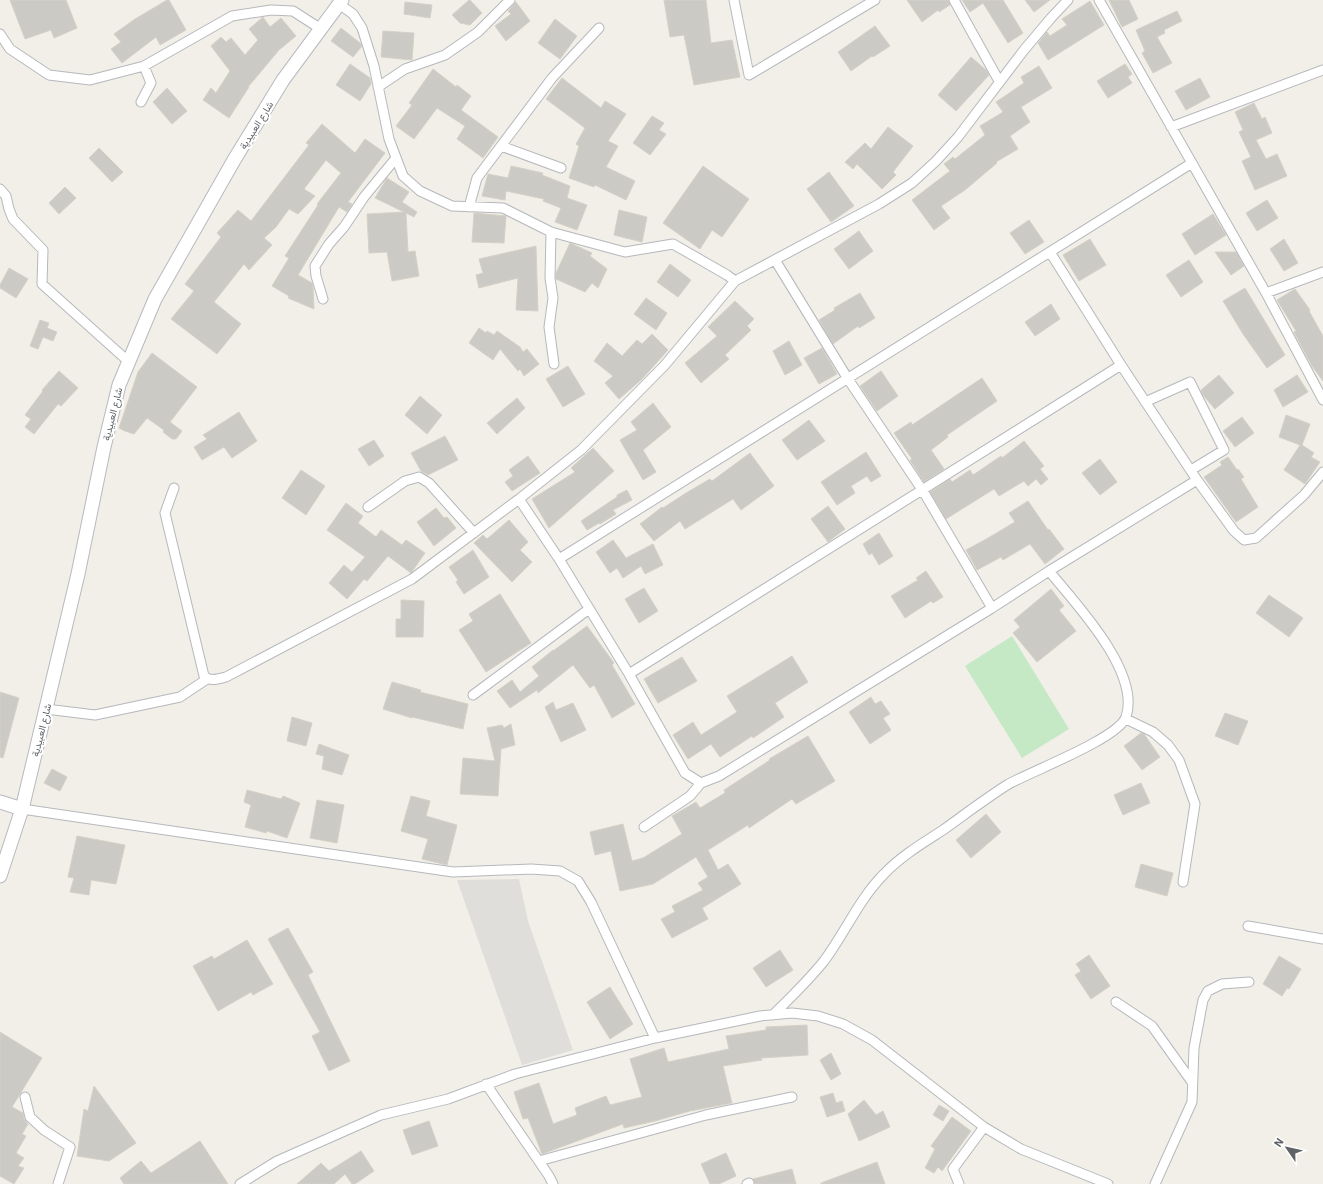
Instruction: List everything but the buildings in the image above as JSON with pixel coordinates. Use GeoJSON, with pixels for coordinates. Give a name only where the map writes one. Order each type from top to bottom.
{"type":"FeatureCollection","features":[{"type":"Feature","properties":{"kind":"main road","name":"شارع العبيدية"},"geometry":{"type":"LineString","coordinates":[[0,876],[22,809],[78,574],[104,447],[119,385],[155,299],[234,160],[284,80],[341,2]]}},
{"type":"Feature","properties":{"kind":"main road"},"geometry":{"type":"LineString","coordinates":[[0,802],[22,809]]}},
{"type":"Feature","properties":{"kind":"street"},"geometry":{"type":"LineString","coordinates":[[378,87],[405,69],[446,55],[478,32],[510,0]]}},
{"type":"Feature","properties":{"kind":"street"},"geometry":{"type":"LineString","coordinates":[[734,0],[748,75],[875,0]]}},
{"type":"Feature","properties":{"kind":"street"},"geometry":{"type":"LineString","coordinates":[[954,0],[999,81]]}},
{"type":"Feature","properties":{"kind":"street"},"geometry":{"type":"LineString","coordinates":[[46,709],[95,715],[180,697],[207,679],[215,680],[226,677],[412,579],[520,499],[581,450],[658,372],[735,281],[878,204],[912,183],[936,161],[958,137],[999,81],[1051,18],[1068,0]]}},
{"type":"Feature","properties":{"kind":"street"},"geometry":{"type":"LineString","coordinates":[[1099,0],[1266,293],[1323,400]]}},
{"type":"Feature","properties":{"kind":"street"},"geometry":{"type":"LineString","coordinates":[[341,2],[353,14],[362,28],[374,66],[389,139],[403,176],[420,191],[452,206],[503,208],[551,232],[626,252],[673,244],[735,281]]}},
{"type":"Feature","properties":{"kind":"street"},"geometry":{"type":"LineString","coordinates":[[1,39],[10,49],[49,75],[90,80],[144,66],[232,16],[271,10],[293,11],[321,29]]}},
{"type":"Feature","properties":{"kind":"street"},"geometry":{"type":"LineString","coordinates":[[469,207],[477,178],[552,78],[599,28]]}},
{"type":"Feature","properties":{"kind":"street"},"geometry":{"type":"LineString","coordinates":[[141,102],[150,83],[144,66]]}},
{"type":"Feature","properties":{"kind":"street"},"geometry":{"type":"LineString","coordinates":[[1171,127],[1323,70]]}},
{"type":"Feature","properties":{"kind":"street"},"geometry":{"type":"LineString","coordinates":[[501,146],[561,168]]}},
{"type":"Feature","properties":{"kind":"street"},"geometry":{"type":"LineString","coordinates":[[322,300],[315,266],[329,244],[344,227],[364,197],[396,158]]}},
{"type":"Feature","properties":{"kind":"street"},"geometry":{"type":"LineString","coordinates":[[559,559],[1192,163]]}},
{"type":"Feature","properties":{"kind":"street"},"geometry":{"type":"LineString","coordinates":[[0,189],[6,196],[13,218],[43,250],[42,284],[129,362]]}},
{"type":"Feature","properties":{"kind":"street"},"geometry":{"type":"LineString","coordinates":[[551,232],[550,278],[553,298],[549,327],[554,364]]}},
{"type":"Feature","properties":{"kind":"street"},"geometry":{"type":"LineString","coordinates":[[1050,252],[1121,365],[1190,470],[1234,531],[1244,540],[1256,538],[1304,495],[1323,472]]}},
{"type":"Feature","properties":{"kind":"street"},"geometry":{"type":"LineString","coordinates":[[775,260],[848,379],[923,491],[992,608]]}},
{"type":"Feature","properties":{"kind":"street"},"geometry":{"type":"LineString","coordinates":[[1266,293],[1323,272]]}},
{"type":"Feature","properties":{"kind":"street"},"geometry":{"type":"LineString","coordinates":[[629,674],[923,491],[1121,365]]}},
{"type":"Feature","properties":{"kind":"street"},"geometry":{"type":"LineString","coordinates":[[1145,402],[1190,382],[1224,450],[1190,470]]}},
{"type":"Feature","properties":{"kind":"street"},"geometry":{"type":"LineString","coordinates":[[368,507],[405,481],[419,477],[429,483],[474,533]]}},
{"type":"Feature","properties":{"kind":"street"},"geometry":{"type":"LineString","coordinates":[[644,827],[690,796],[701,783],[719,776],[1197,480]]}},
{"type":"Feature","properties":{"kind":"street"},"geometry":{"type":"LineString","coordinates":[[174,488],[165,513],[202,670],[207,679]]}},
{"type":"Feature","properties":{"kind":"street"},"geometry":{"type":"LineString","coordinates":[[520,499],[559,559],[629,674],[685,773],[701,783]]}},
{"type":"Feature","properties":{"kind":"street"},"geometry":{"type":"LineString","coordinates":[[772,1015],[799,990],[824,960],[866,894],[884,873],[908,854],[1007,785],[1077,752],[1113,731],[1126,719],[1128,707],[1127,695],[1122,675],[1112,652],[1049,571]]}},
{"type":"Feature","properties":{"kind":"street"},"geometry":{"type":"LineString","coordinates":[[473,695],[589,609]]}},
{"type":"Feature","properties":{"kind":"street"},"geometry":{"type":"LineString","coordinates":[[1126,719],[1153,732],[1168,745],[1178,760],[1195,804],[1183,882]]}},
{"type":"Feature","properties":{"kind":"street"},"geometry":{"type":"LineString","coordinates":[[22,809],[453,872],[531,869],[560,872],[578,881],[591,902],[656,1038]]}},
{"type":"Feature","properties":{"kind":"street"},"geometry":{"type":"LineString","coordinates":[[1248,926],[1323,940]]}},
{"type":"Feature","properties":{"kind":"street"},"geometry":{"type":"LineString","coordinates":[[1155,1184],[1192,1102],[1194,1048],[1203,1000],[1208,991],[1222,984],[1249,982]]}},
{"type":"Feature","properties":{"kind":"street"},"geometry":{"type":"LineString","coordinates":[[1116,1002],[1152,1026],[1192,1082]]}},
{"type":"Feature","properties":{"kind":"street"},"geometry":{"type":"LineString","coordinates":[[240,1184],[277,1161],[381,1115],[448,1099],[514,1074],[656,1038],[760,1016],[792,1013],[818,1016],[843,1024],[872,1040],[984,1127],[1021,1150],[1108,1184]]}},
{"type":"Feature","properties":{"kind":"street"},"geometry":{"type":"LineString","coordinates":[[486,1084],[553,1184]]}},
{"type":"Feature","properties":{"kind":"street"},"geometry":{"type":"LineString","coordinates":[[25,1097],[30,1117],[44,1130],[70,1148],[58,1184]]}},
{"type":"Feature","properties":{"kind":"street"},"geometry":{"type":"LineString","coordinates":[[539,1161],[706,1115],[792,1097]]}},
{"type":"Feature","properties":{"kind":"street"},"geometry":{"type":"LineString","coordinates":[[959,1184],[953,1169],[984,1127]]}},
{"type":"Feature","properties":{"kind":"shaded area"},"geometry":{"type":"Polygon","coordinates":[[[519,879],[528,921],[573,1050],[522,1065],[457,880],[519,879]]]}},
{"type":"Feature","properties":{"kind":"green space"},"geometry":{"type":"Polygon","coordinates":[[[1012,636],[1069,729],[1022,758],[965,666],[1012,636]]]}}]}
